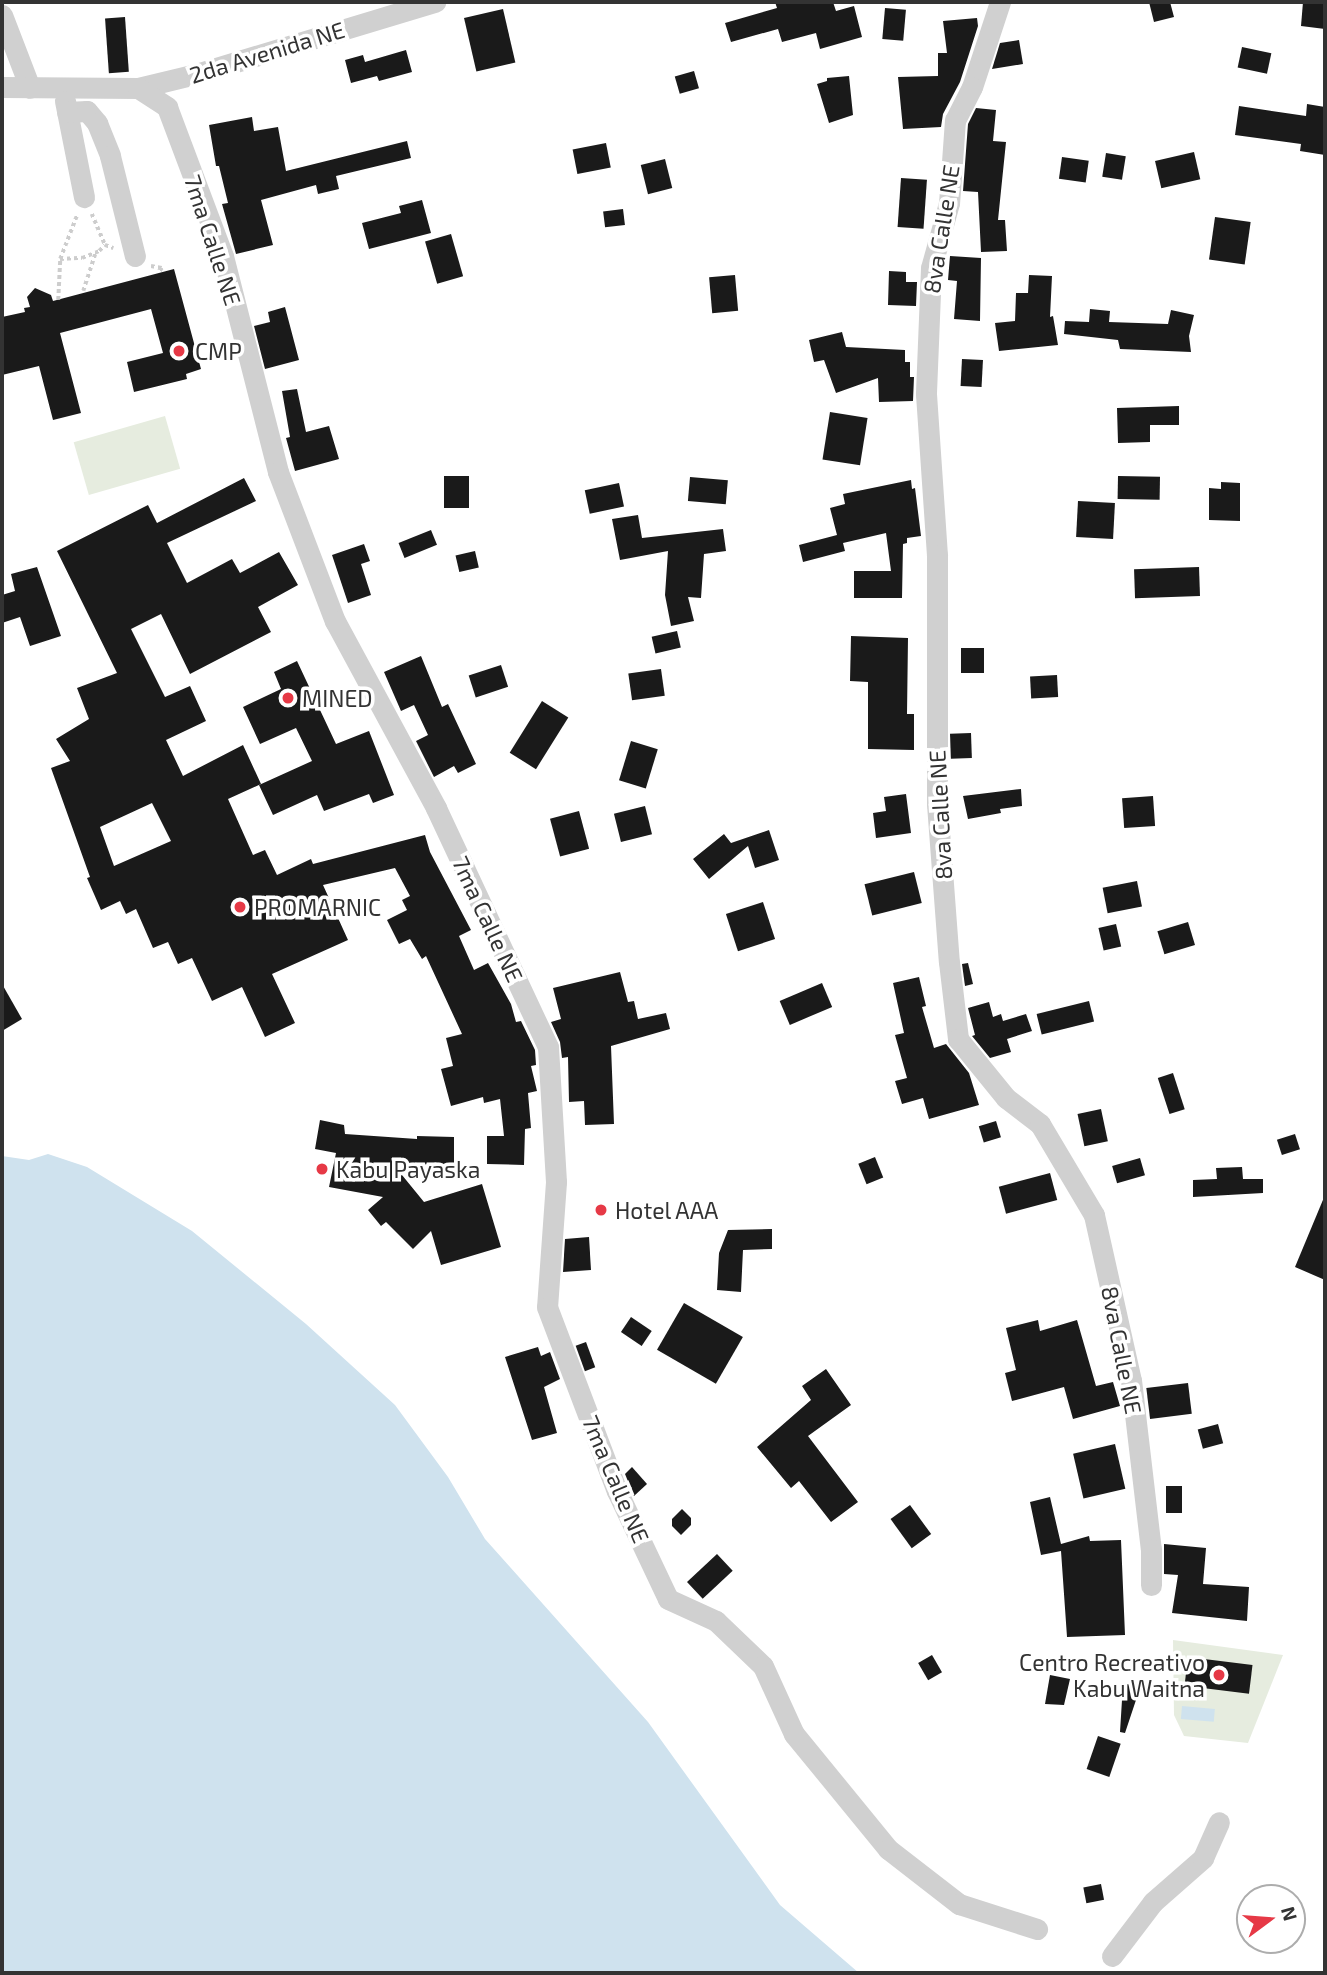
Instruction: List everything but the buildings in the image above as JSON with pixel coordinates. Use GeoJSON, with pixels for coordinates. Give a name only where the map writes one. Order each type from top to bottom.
{"type":"FeatureCollection","features":[{"type":"Feature","properties":{"kind":"street","name":"2da Avenida NE"},"geometry":{"type":"LineString","coordinates":[[2,88],[138,88],[195,74],[435,2]]}},
{"type":"Feature","properties":{"kind":"street","name":"8va Calle NE"},"geometry":{"type":"LineString","coordinates":[[1000,2],[972,87],[955,120],[949,203],[931,268],[926,394],[937,555],[937,804],[949,962],[958,1039],[1006,1098],[1040,1124],[1094,1215],[1131,1380],[1152,1549],[1151,1585]]}},
{"type":"Feature","properties":{"kind":"street"},"geometry":{"type":"LineString","coordinates":[[3,25],[30,89]]}},
{"type":"Feature","properties":{"kind":"street"},"geometry":{"type":"LineString","coordinates":[[138,88],[167,107],[195,74]]}},
{"type":"Feature","properties":{"kind":"street"},"geometry":{"type":"LineString","coordinates":[[62,89],[83,197]]}},
{"type":"Feature","properties":{"kind":"street","name":"7ma Calle NE"},"geometry":{"type":"LineString","coordinates":[[167,107],[223,256],[278,472],[335,621],[436,808],[548,1047],[556,1182],[547,1307],[617,1491],[668,1598],[716,1621],[741,1642],[763,1667],[794,1734],[888,1849],[959,1904],[1037,1929]]}},
{"type":"Feature","properties":{"kind":"street"},"geometry":{"type":"LineString","coordinates":[[67,112],[87,111],[97,123],[110,156],[135,256]]}},
{"type":"Feature","properties":{"kind":"street"},"geometry":{"type":"LineString","coordinates":[[1112,1956],[1153,1902],[1203,1858],[1219,1822]]}},
{"type":"Feature","properties":{"kind":"path"},"geometry":{"type":"LineString","coordinates":[[58,300],[60,259],[83,197]]}},
{"type":"Feature","properties":{"kind":"path"},"geometry":{"type":"LineString","coordinates":[[60,259],[95,253],[105,245]]}},
{"type":"Feature","properties":{"kind":"path"},"geometry":{"type":"LineString","coordinates":[[83,291],[95,253]]}},
{"type":"Feature","properties":{"kind":"shaded area"},"geometry":{"type":"Polygon","coordinates":[[[165,416],[180,469],[89,495],[74,442],[165,416]]]}},
{"type":"Feature","properties":{"kind":"shaded area"},"geometry":{"type":"Polygon","coordinates":[[[1173,1640],[1283,1655],[1248,1743],[1184,1736],[1174,1715],[1173,1640]]]}},
{"type":"Feature","properties":{"kind":"water"},"geometry":{"type":"Polygon","coordinates":[[[48,1154],[87,1167],[192,1231],[306,1324],[395,1405],[448,1477],[485,1539],[648,1722],[780,1905],[859,1973],[2,1973],[2,1156],[29,1160],[48,1154]]]}},
{"type":"Feature","properties":{"kind":"water"},"geometry":{"type":"Polygon","coordinates":[[[1182,1706],[1215,1709],[1214,1722],[1181,1719],[1182,1706]]]}},
{"type":"Feature","properties":{"kind":"place","name":"CMP"},"geometry":{"type":"Point","coordinates":[179,351]}},
{"type":"Feature","properties":{"kind":"place","name":"MINED"},"geometry":{"type":"Point","coordinates":[288,698]}},
{"type":"Feature","properties":{"kind":"place","name":"PROMARNIC"},"geometry":{"type":"Point","coordinates":[240,907]}},
{"type":"Feature","properties":{"kind":"place","name":"Kabu Payaska"},"geometry":{"type":"Point","coordinates":[322,1169]}},
{"type":"Feature","properties":{"kind":"place","name":"Hotel AAA"},"geometry":{"type":"Point","coordinates":[601,1210]}},
{"type":"Feature","properties":{"kind":"place","name":"Centro Recreativo Kabu Waitna"},"geometry":{"type":"Point","coordinates":[1219,1675]}}]}
